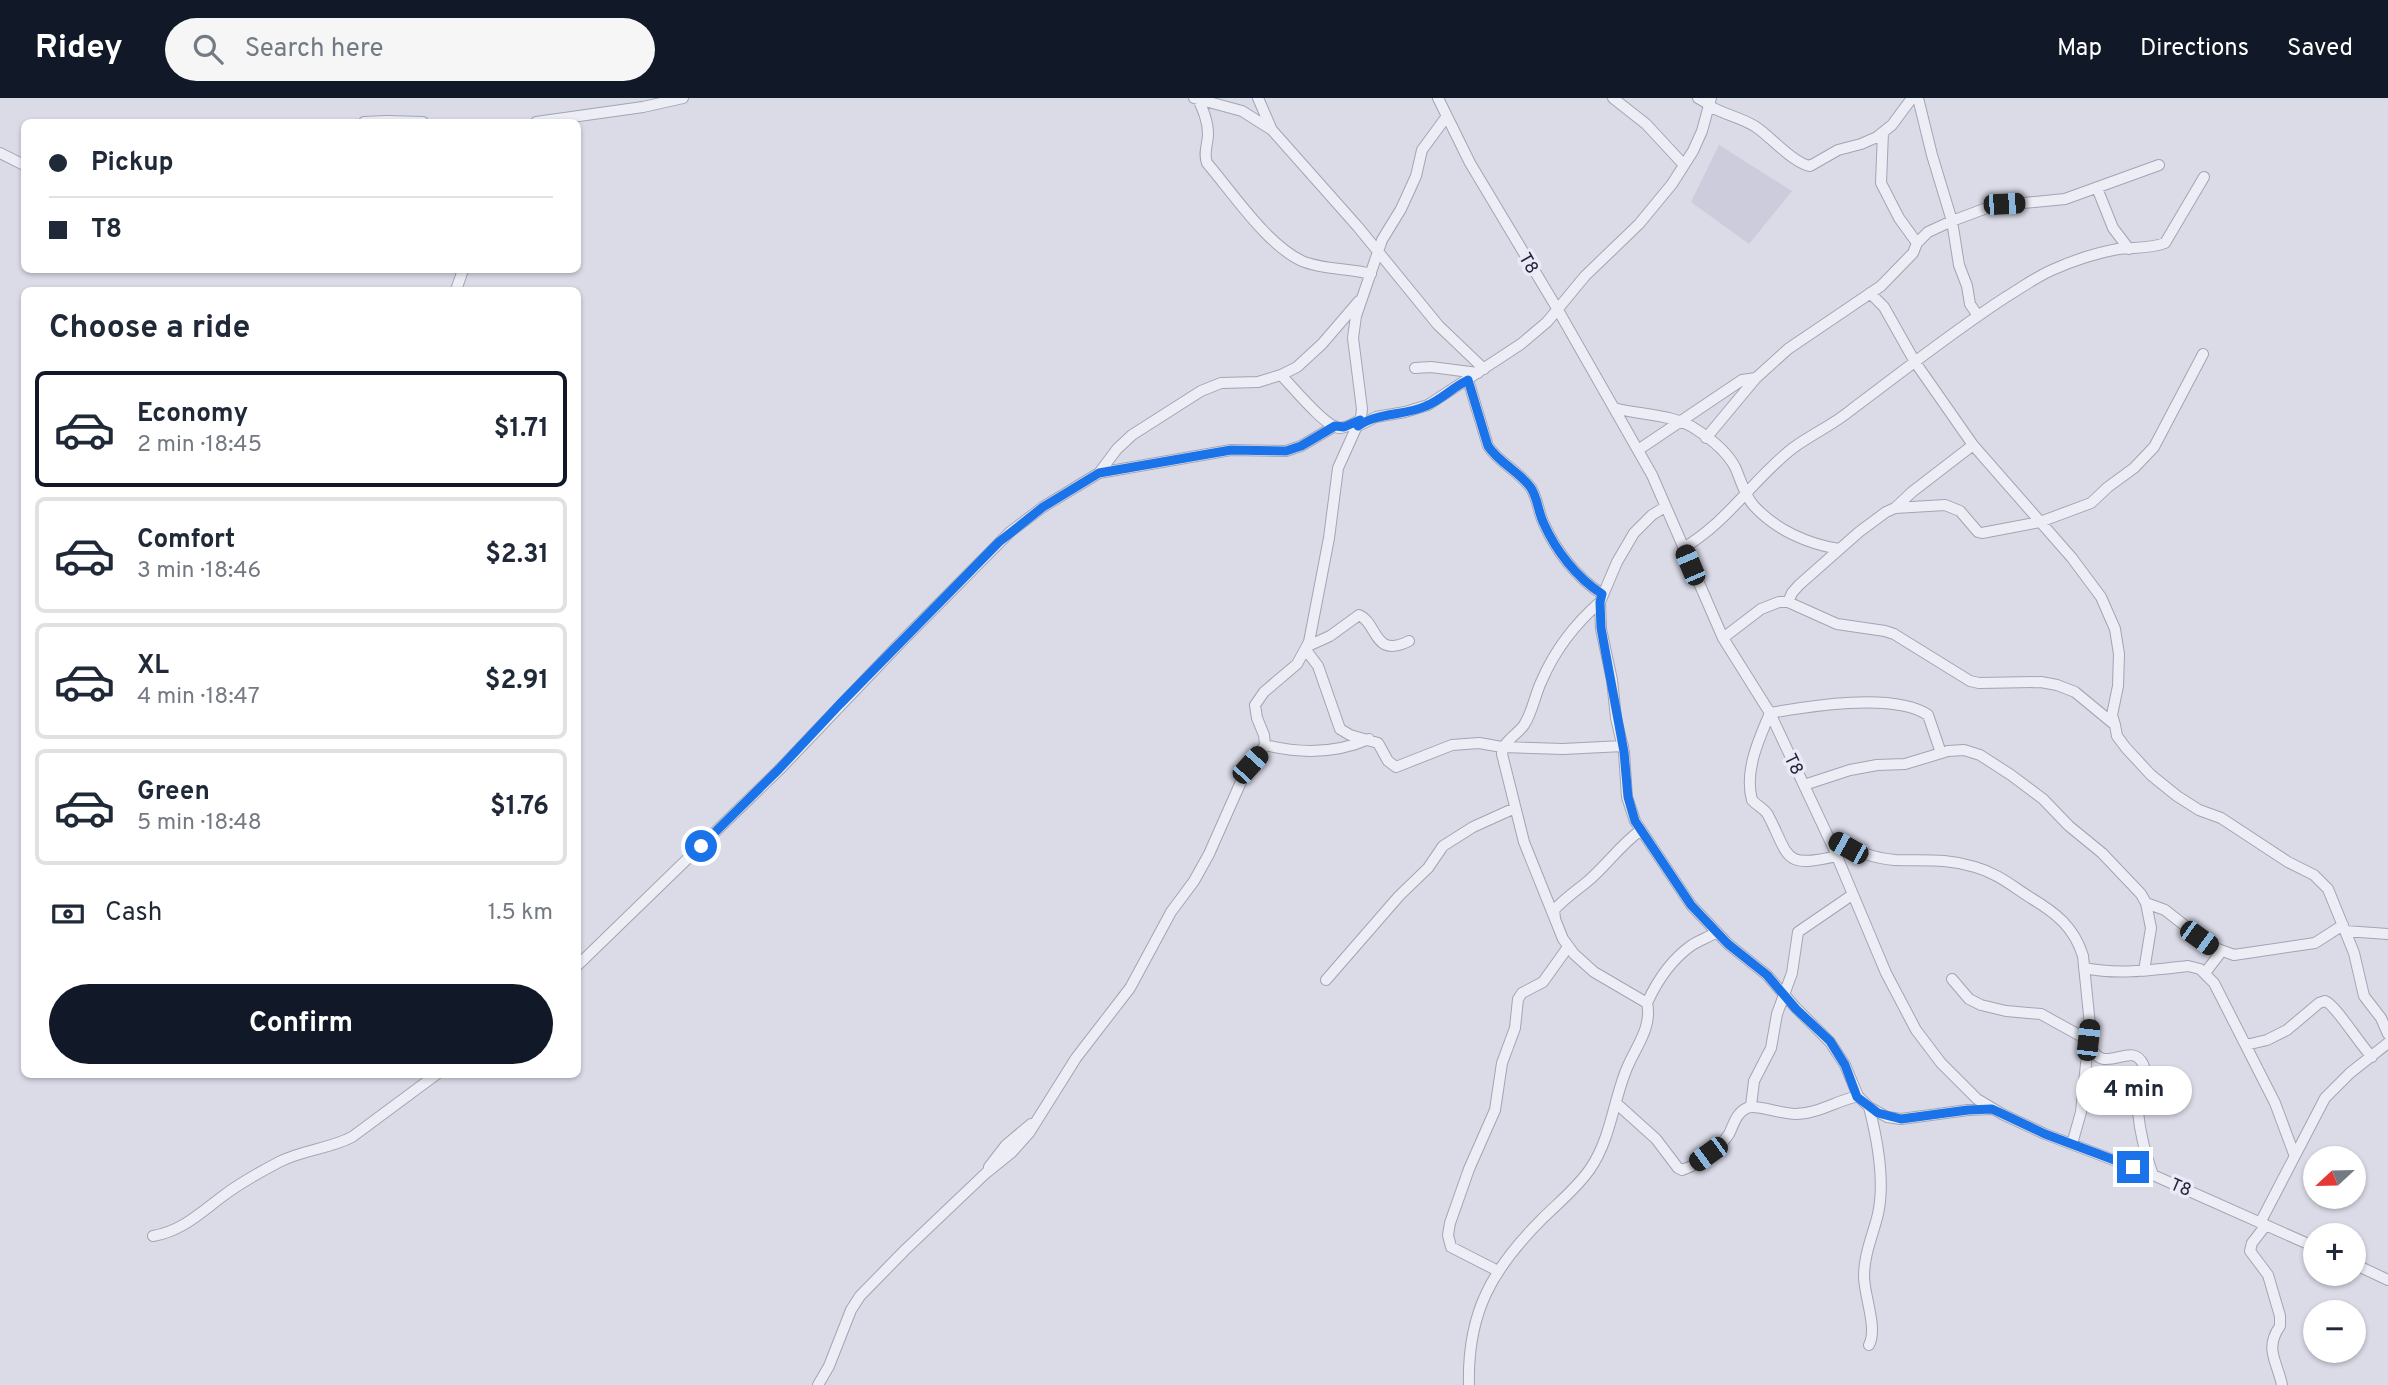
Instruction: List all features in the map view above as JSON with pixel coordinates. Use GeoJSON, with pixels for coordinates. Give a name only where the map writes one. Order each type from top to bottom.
{"type":"FeatureCollection","features":[{"type":"Feature","properties":{"kind":"street"},"geometry":{"type":"LineString","coordinates":[[557,119],[643,107],[683,98]]}},
{"type":"Feature","properties":{"kind":"street"},"geometry":{"type":"LineString","coordinates":[[1196,98],[1242,111],[1272,130],[1318,180],[1438,325],[1481,371]]}},
{"type":"Feature","properties":{"kind":"street"},"geometry":{"type":"LineString","coordinates":[[1196,98],[1205,114],[1208,134],[1206,163],[1258,224],[1300,260],[1371,274]]}},
{"type":"Feature","properties":{"kind":"street"},"geometry":{"type":"LineString","coordinates":[[1258,98],[1272,130]]}},
{"type":"Feature","properties":{"kind":"street","name":"T8"},"geometry":{"type":"LineString","coordinates":[[1438,98],[1471,163],[1638,450],[1723,638],[1769,713],[1829,837],[1873,946],[1916,1030],[1955,1079],[1992,1109],[2153,1175],[2303,1242]]}},
{"type":"Feature","properties":{"kind":"street"},"geometry":{"type":"LineString","coordinates":[[1613,98],[1652,130],[1684,165]]}},
{"type":"Feature","properties":{"kind":"street"},"geometry":{"type":"LineString","coordinates":[[1698,98],[1726,115],[1750,123],[1810,166],[1838,150],[1861,144],[1883,132],[1912,98]]}},
{"type":"Feature","properties":{"kind":"street"},"geometry":{"type":"LineString","coordinates":[[1918,98],[1952,221],[1959,265],[1970,304],[1978,316]]}},
{"type":"Feature","properties":{"kind":"street"},"geometry":{"type":"LineString","coordinates":[[581,962],[779,769],[999,542],[1043,507],[1099,473],[1231,450],[1286,451],[1338,427],[1428,405],[1536,332],[1585,276],[1628,236],[1652,210],[1684,165],[1702,131],[1710,103]]}},
{"type":"Feature","properties":{"kind":"street"},"geometry":{"type":"LineString","coordinates":[[1447,116],[1422,150],[1414,182],[1386,233],[1353,331],[1362,409],[1359,423],[1338,468],[1329,538],[1307,648],[1318,666],[1339,729],[1378,743],[1388,761],[1396,767],[1446,746],[1479,743],[1502,747],[1563,749],[1623,746]]}},
{"type":"Feature","properties":{"kind":"street"},"geometry":{"type":"LineString","coordinates":[[1883,132],[1881,183],[1899,218],[1917,243]]}},
{"type":"Feature","properties":{"kind":"street"},"geometry":{"type":"LineString","coordinates":[[0,153],[21,164]]}},
{"type":"Feature","properties":{"kind":"street"},"geometry":{"type":"LineString","coordinates":[[1706,438],[1756,378],[1788,349],[1881,286],[1913,253],[1917,243],[1928,232],[1992,206],[2065,199],[2159,165]]}},
{"type":"Feature","properties":{"kind":"street"},"geometry":{"type":"LineString","coordinates":[[1683,548],[1712,527],[1791,450],[1829,427],[1978,316],[2049,271],[2101,254],[2158,246],[2169,239],[2204,177]]}},
{"type":"Feature","properties":{"kind":"street"},"geometry":{"type":"LineString","coordinates":[[2097,188],[2113,228],[2129,249]]}},
{"type":"Feature","properties":{"kind":"street"},"geometry":{"type":"LineString","coordinates":[[1870,293],[1884,307],[1915,362],[1973,445],[2089,579],[2110,615],[2119,654],[2118,686],[2112,715],[2117,736],[2151,775],[2177,796],[2199,810],[2221,818],[2288,862],[2314,875],[2328,889],[2354,953],[2364,996],[2381,1018],[2388,1034]]}},
{"type":"Feature","properties":{"kind":"street"},"geometry":{"type":"LineString","coordinates":[[1099,473],[1117,449],[1132,435],[1201,391],[1221,383],[1249,384],[1281,375],[1297,367],[1363,296]]}},
{"type":"Feature","properties":{"kind":"street"},"geometry":{"type":"LineString","coordinates":[[1895,508],[1953,506],[1982,533],[2040,522],[2091,503],[2145,457],[2161,435],[2203,354]]}},
{"type":"Feature","properties":{"kind":"street"},"geometry":{"type":"LineString","coordinates":[[1415,368],[1481,371]]}},
{"type":"Feature","properties":{"kind":"street"},"geometry":{"type":"LineString","coordinates":[[1281,375],[1321,416],[1338,427],[1347,447]]}},
{"type":"Feature","properties":{"kind":"street"},"geometry":{"type":"LineString","coordinates":[[1638,450],[1742,380],[1756,378]]}},
{"type":"Feature","properties":{"kind":"street"},"geometry":{"type":"LineString","coordinates":[[1468,380],[1488,446],[1530,487],[1545,526],[1574,570],[1601,598],[1601,628],[1623,746],[1628,797],[1641,830],[1681,892],[1717,932],[1786,995],[1838,1052],[1857,1097],[1869,1107],[1887,1116],[1901,1119],[1992,1109]]}},
{"type":"Feature","properties":{"kind":"street"},"geometry":{"type":"LineString","coordinates":[[1614,408],[1679,421],[1698,430],[1728,456],[1754,506],[1790,533],[1818,546],[1839,549]]}},
{"type":"Feature","properties":{"kind":"street"},"geometry":{"type":"LineString","coordinates":[[1788,602],[1799,585],[1839,549],[1973,445]]}},
{"type":"Feature","properties":{"kind":"street"},"geometry":{"type":"LineString","coordinates":[[1647,1003],[1594,972],[1568,947],[1527,852],[1504,768],[1502,747],[1525,723],[1541,681],[1578,623],[1601,598],[1634,533],[1652,515],[1665,507]]}},
{"type":"Feature","properties":{"kind":"street"},"geometry":{"type":"LineString","coordinates":[[1723,638],[1769,604],[1788,602],[1837,624],[1885,631],[1970,681],[2041,682],[2057,685],[2086,699],[2115,725]]}},
{"type":"Feature","properties":{"kind":"street"},"geometry":{"type":"LineString","coordinates":[[818,1385],[851,1310],[860,1296],[1029,1133],[1076,1058],[1118,1007],[1171,912],[1194,881],[1244,775],[1265,745],[1255,710],[1258,699],[1290,671],[1307,648],[1359,615],[1366,618],[1374,634],[1387,645],[1394,646],[1409,641]]}},
{"type":"Feature","properties":{"kind":"street"},"geometry":{"type":"LineString","coordinates":[[1837,856],[1809,862],[1790,856],[1781,846],[1768,815],[1752,800],[1750,775],[1757,742],[1769,713],[1831,704],[1885,704],[1914,708],[1928,715],[1941,753]]}},
{"type":"Feature","properties":{"kind":"street"},"geometry":{"type":"LineString","coordinates":[[1265,745],[1310,752],[1337,750],[1369,739]]}},
{"type":"Feature","properties":{"kind":"street"},"geometry":{"type":"LineString","coordinates":[[1804,785],[1858,768],[1905,764],[1955,750],[1970,751],[2011,775],[2043,799],[2068,826],[2102,853],[2141,894],[2151,928],[2144,971]]}},
{"type":"Feature","properties":{"kind":"street"},"geometry":{"type":"LineString","coordinates":[[1326,980],[1428,868],[1443,846],[1473,827],[1515,808]]}},
{"type":"Feature","properties":{"kind":"street"},"geometry":{"type":"LineString","coordinates":[[1555,918],[1554,910],[1573,891],[1588,881],[1621,845],[1641,830]]}},
{"type":"Feature","properties":{"kind":"street"},"geometry":{"type":"LineString","coordinates":[[1829,837],[1848,848],[1878,857],[1946,861],[1998,875],[2067,923],[2080,946],[2090,1025],[2081,1112],[2072,1144]]}},
{"type":"Feature","properties":{"kind":"street"},"geometry":{"type":"LineString","coordinates":[[1751,1106],[1754,1082],[1771,1048],[1777,1014],[1786,995],[1798,932],[1852,895]]}},
{"type":"Feature","properties":{"kind":"street"},"geometry":{"type":"LineString","coordinates":[[2146,904],[2165,910],[2199,938],[2221,952],[2234,955],[2302,946],[2344,928],[2388,933]]}},
{"type":"Feature","properties":{"kind":"street"},"geometry":{"type":"LineString","coordinates":[[1469,1385],[1468,1362],[1472,1330],[1479,1310],[1498,1271],[1536,1224],[1591,1167],[1604,1141],[1625,1072],[1646,1029],[1649,1011],[1647,1003],[1654,986],[1682,953],[1717,932]]}},
{"type":"Feature","properties":{"kind":"street"},"geometry":{"type":"LineString","coordinates":[[1498,1271],[1451,1247],[1448,1234],[1450,1223],[1469,1169],[1495,1110],[1502,1063],[1515,1028],[1518,999],[1522,993],[1543,982],[1568,947]]}},
{"type":"Feature","properties":{"kind":"street"},"geometry":{"type":"LineString","coordinates":[[2205,973],[2221,952]]}},
{"type":"Feature","properties":{"kind":"street"},"geometry":{"type":"LineString","coordinates":[[2084,968],[2103,972],[2188,966],[2205,973],[2214,984],[2275,1103],[2294,1154]]}},
{"type":"Feature","properties":{"kind":"street"},"geometry":{"type":"LineString","coordinates":[[1952,979],[1969,999],[1981,1005],[2006,1011],[2041,1014],[2088,1040],[2092,1052],[2101,1059],[2107,1061],[2136,1056],[2142,1063],[2145,1075],[2138,1111],[2153,1175]]}},
{"type":"Feature","properties":{"kind":"street"},"geometry":{"type":"LineString","coordinates":[[2246,1045],[2279,1035],[2319,1003],[2329,1001],[2372,1057]]}},
{"type":"Feature","properties":{"kind":"street"},"geometry":{"type":"LineString","coordinates":[[2283,1385],[2272,1350],[2272,1338],[2280,1326],[2275,1298],[2268,1275],[2250,1251],[2252,1243],[2294,1154],[2325,1098],[2350,1073],[2388,1043]]}},
{"type":"Feature","properties":{"kind":"street"},"geometry":{"type":"LineString","coordinates":[[153,1236],[169,1233],[185,1225],[232,1189],[281,1161],[352,1137],[432,1078]]}},
{"type":"Feature","properties":{"kind":"street"},"geometry":{"type":"LineString","coordinates":[[1616,1103],[1656,1139],[1682,1170],[1722,1143],[1741,1112],[1751,1106],[1779,1113],[1806,1113],[1857,1097]]}},
{"type":"Feature","properties":{"kind":"street"},"geometry":{"type":"LineString","coordinates":[[1869,1107],[1876,1136],[1881,1189],[1864,1275],[1873,1333],[1869,1345]]}},
{"type":"Feature","properties":{"kind":"street"},"geometry":{"type":"LineString","coordinates":[[2366,1270],[2388,1280]]}},
{"type":"Feature","properties":{"kind":"shaded area"},"geometry":{"type":"Polygon","coordinates":[[[1719,145],[1792,191],[1749,244],[1691,202],[1719,145]]]}},
{"type":"Feature","properties":{"kind":"route"},"geometry":{"type":"LineString","coordinates":[[701,846],[999,542],[1043,507],[1099,473],[1231,450],[1286,451],[1301,446],[1335,426],[1344,427],[1360,420],[1358,426],[1376,417],[1417,410],[1468,380],[1488,446],[1530,487],[1550,536],[1582,579],[1602,594],[1601,628],[1624,752],[1628,797],[1635,821],[1691,905],[1728,944],[1767,975],[1796,1009],[1830,1041],[1845,1065],[1857,1097],[1878,1113],[1911,1119],[1992,1109],[2045,1134],[2133,1167]]}}]}
